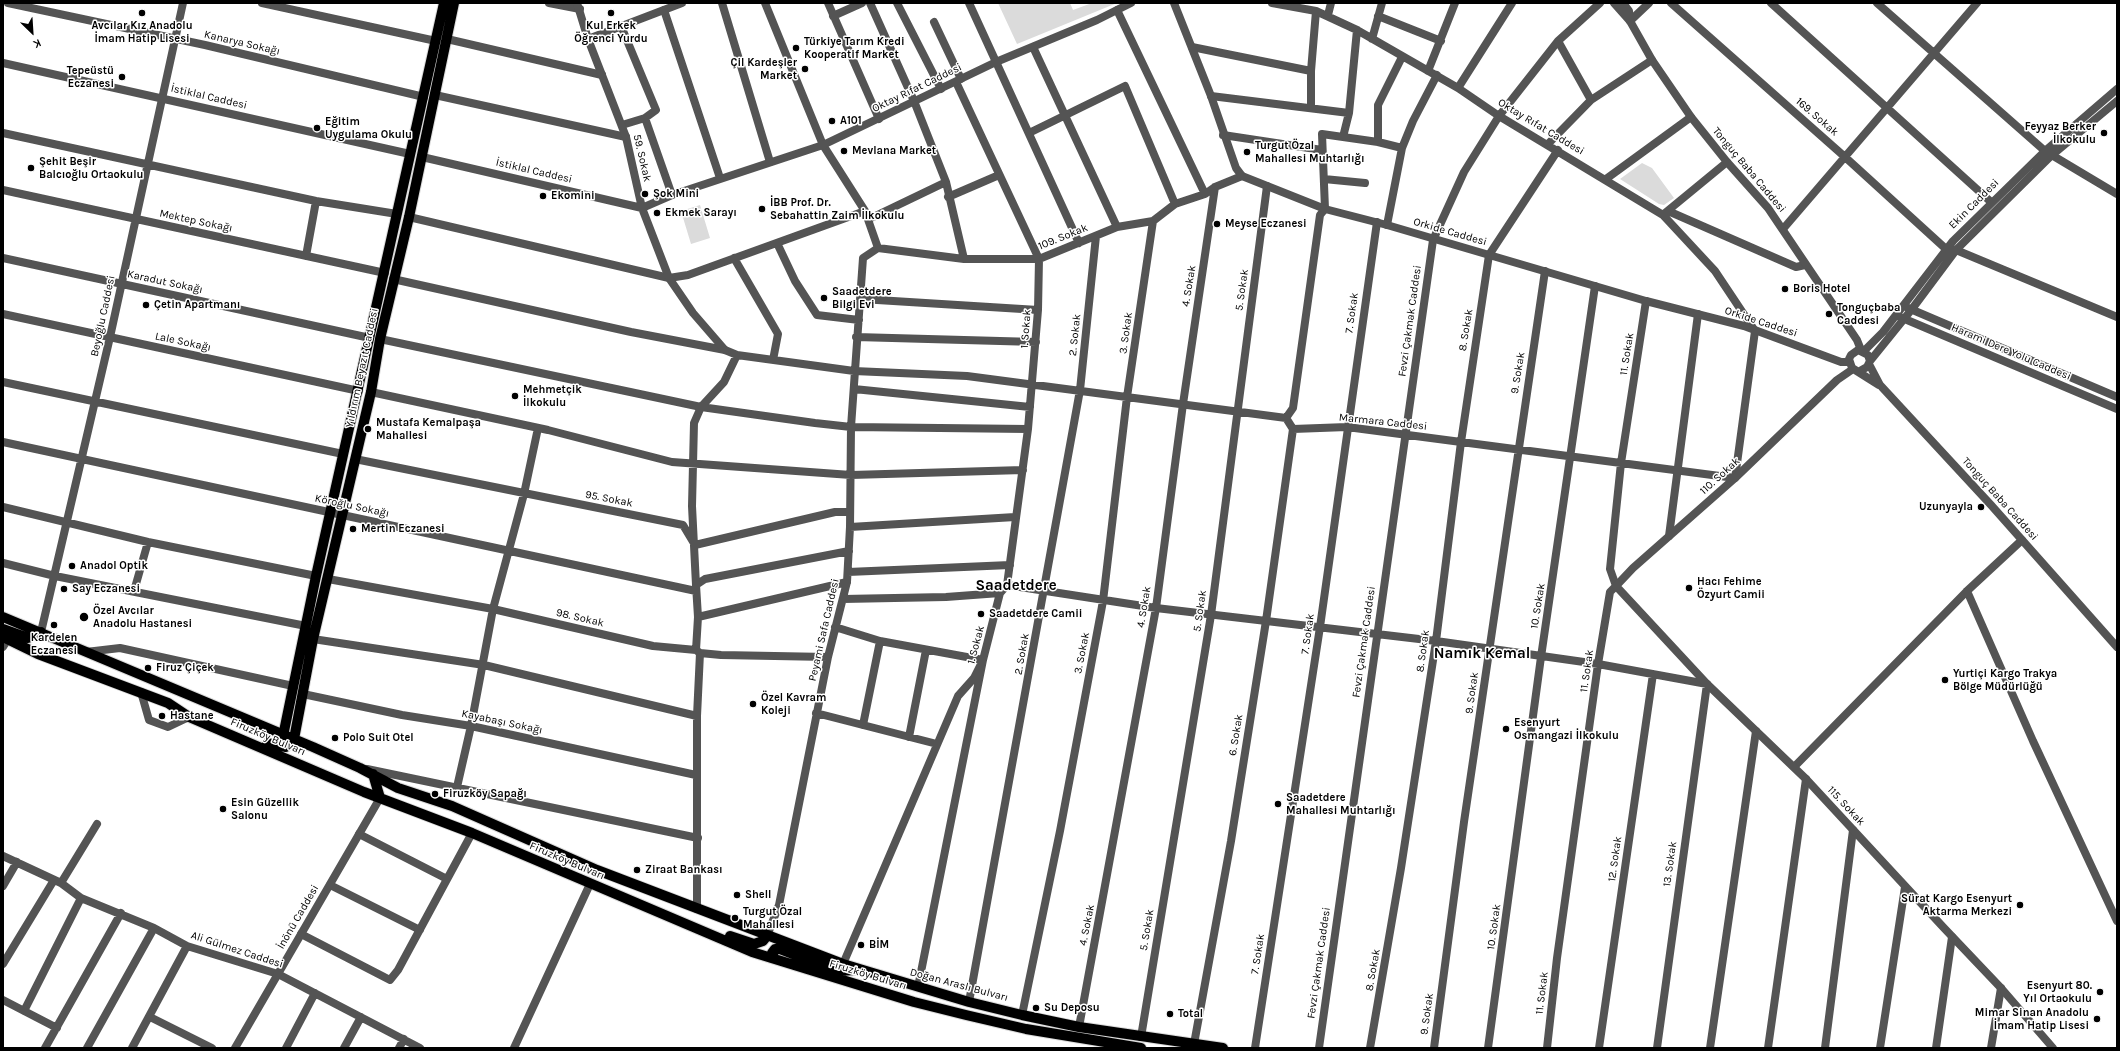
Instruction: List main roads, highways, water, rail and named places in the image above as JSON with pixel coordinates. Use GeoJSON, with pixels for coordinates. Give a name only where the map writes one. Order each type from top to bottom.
{"type":"FeatureCollection","features":[{"type":"Feature","properties":{"kind":"main road","name":"Yıldırım Beyazıt Caddesi"},"geometry":{"type":"LineString","coordinates":[[294,739],[313,639],[328,579],[354,459],[371,392],[380,340],[397,214],[444,3]]}},
{"type":"Feature","properties":{"kind":"main road","name":"Yıldırım Beyazıt Caddesi"},"geometry":{"type":"LineString","coordinates":[[282,747],[282,734],[370,338],[409,217],[454,3]]}},
{"type":"Feature","properties":{"kind":"main road"},"geometry":{"type":"LineString","coordinates":[[410,154],[422,157]]}},
{"type":"Feature","properties":{"kind":"main road","name":"Firuzköy Bulvarı"},"geometry":{"type":"LineString","coordinates":[[3,617],[294,739],[373,774],[398,788],[452,806],[597,870],[697,909]]}},
{"type":"Feature","properties":{"kind":"main road"},"geometry":{"type":"LineString","coordinates":[[3,629],[28,638],[41,632]]}},
{"type":"Feature","properties":{"kind":"main road","name":"Firuzköy Bulvarı"},"geometry":{"type":"LineString","coordinates":[[5,641],[168,703],[194,719],[290,758],[380,798],[472,833],[752,952],[914,1002],[966,1015],[1026,1029],[1141,1048]]}},
{"type":"Feature","properties":{"kind":"main road"},"geometry":{"type":"LineString","coordinates":[[194,719],[210,720],[223,724],[268,743],[282,747],[290,744],[294,739]]}},
{"type":"Feature","properties":{"kind":"main road"},"geometry":{"type":"LineString","coordinates":[[282,747],[290,758]]}},
{"type":"Feature","properties":{"kind":"main road"},"geometry":{"type":"LineString","coordinates":[[373,774],[380,798]]}},
{"type":"Feature","properties":{"kind":"main road","name":"Doğan Araslı Bulvarı"},"geometry":{"type":"LineString","coordinates":[[697,909],[842,964],[969,1002],[1079,1027],[1223,1048]]}},
{"type":"Feature","properties":{"kind":"main road"},"geometry":{"type":"LineString","coordinates":[[698,929],[707,929],[754,944],[763,941],[767,936]]}},
{"type":"Feature","properties":{"kind":"main road"},"geometry":{"type":"LineString","coordinates":[[775,959],[772,953],[775,949],[780,949],[837,971],[862,970]]}},
{"type":"Feature","properties":{"kind":"place","name":"Avcılar Kız Anadolu İmam Hatip Lisesi"},"geometry":{"type":"Point","coordinates":[142,13]}},
{"type":"Feature","properties":{"kind":"place","name":"Kul Erkek Öğrenci Yurdu"},"geometry":{"type":"Point","coordinates":[611,13]}},
{"type":"Feature","properties":{"kind":"place","name":"Türkiye Tarım Kredi Kooperatif Market"},"geometry":{"type":"Point","coordinates":[796,48]}},
{"type":"Feature","properties":{"kind":"place","name":"Çil Kardeşler Market"},"geometry":{"type":"Point","coordinates":[805,69]}},
{"type":"Feature","properties":{"kind":"place","name":"Tepeüstü Eczanesi"},"geometry":{"type":"Point","coordinates":[122,77]}},
{"type":"Feature","properties":{"kind":"place","name":"A101"},"geometry":{"type":"Point","coordinates":[832,121]}},
{"type":"Feature","properties":{"kind":"place","name":"Eğitim Uygulama Okulu"},"geometry":{"type":"Point","coordinates":[317,128]}},
{"type":"Feature","properties":{"kind":"place","name":"Feyyaz Berker İlkokulu"},"geometry":{"type":"Point","coordinates":[2104,133]}},
{"type":"Feature","properties":{"kind":"place","name":"Mevlana Market"},"geometry":{"type":"Point","coordinates":[844,151]}},
{"type":"Feature","properties":{"kind":"place","name":"Turgut Özal Mahallesi Muhtarlığı"},"geometry":{"type":"Point","coordinates":[1247,152]}},
{"type":"Feature","properties":{"kind":"place","name":"Şehit Beşir Balcıoğlu Ortaokulu"},"geometry":{"type":"Point","coordinates":[31,168]}},
{"type":"Feature","properties":{"kind":"place","name":"Şok Mini"},"geometry":{"type":"Point","coordinates":[645,194]}},
{"type":"Feature","properties":{"kind":"place","name":"Ekomini"},"geometry":{"type":"Point","coordinates":[543,196]}},
{"type":"Feature","properties":{"kind":"place","name":"İBB Prof. Dr. Sebahattin Zaim İlkokulu"},"geometry":{"type":"Point","coordinates":[762,209]}},
{"type":"Feature","properties":{"kind":"place","name":"Ekmek Sarayı"},"geometry":{"type":"Point","coordinates":[657,213]}},
{"type":"Feature","properties":{"kind":"place","name":"Meyse Eczanesi"},"geometry":{"type":"Point","coordinates":[1217,224]}},
{"type":"Feature","properties":{"kind":"place","name":"Boris Hotel"},"geometry":{"type":"Point","coordinates":[1785,289]}},
{"type":"Feature","properties":{"kind":"place","name":"Saadetdere Bilgi Evi"},"geometry":{"type":"Point","coordinates":[824,298]}},
{"type":"Feature","properties":{"kind":"place","name":"Çetin Apartmanı"},"geometry":{"type":"Point","coordinates":[146,305]}},
{"type":"Feature","properties":{"kind":"place","name":"Tonguçbaba Caddesi"},"geometry":{"type":"Point","coordinates":[1829,314]}},
{"type":"Feature","properties":{"kind":"place","name":"Mehmetçik İlkokulu"},"geometry":{"type":"Point","coordinates":[515,396]}},
{"type":"Feature","properties":{"kind":"place","name":"Mustafa Kemalpaşa Mahallesi"},"geometry":{"type":"Point","coordinates":[368,429]}},
{"type":"Feature","properties":{"kind":"place","name":"Uzunyayla"},"geometry":{"type":"Point","coordinates":[1981,507]}},
{"type":"Feature","properties":{"kind":"place","name":"Mertin Eczanesi"},"geometry":{"type":"Point","coordinates":[353,529]}},
{"type":"Feature","properties":{"kind":"place","name":"Anadol Optik"},"geometry":{"type":"Point","coordinates":[72,566]}},
{"type":"Feature","properties":{"kind":"place","name":"Hacı Fehime Özyurt Camii"},"geometry":{"type":"Point","coordinates":[1689,588]}},
{"type":"Feature","properties":{"kind":"place","name":"Say Eczanesi"},"geometry":{"type":"Point","coordinates":[64,589]}},
{"type":"Feature","properties":{"kind":"place","name":"Saadetdere Camii"},"geometry":{"type":"Point","coordinates":[981,614]}},
{"type":"Feature","properties":{"kind":"place","name":"Özel Avcılar Anadolu Hastanesi"},"geometry":{"type":"Point","coordinates":[84,617]}},
{"type":"Feature","properties":{"kind":"place","name":"Kardelen Eczanesi"},"geometry":{"type":"Point","coordinates":[54,625]}},
{"type":"Feature","properties":{"kind":"place","name":"Firuz Çiçek"},"geometry":{"type":"Point","coordinates":[148,668]}},
{"type":"Feature","properties":{"kind":"place","name":"Yurtiçi Kargo Trakya Bölge Müdürlüğü"},"geometry":{"type":"Point","coordinates":[1945,680]}},
{"type":"Feature","properties":{"kind":"place","name":"Özel Kavram Koleji"},"geometry":{"type":"Point","coordinates":[753,704]}},
{"type":"Feature","properties":{"kind":"place","name":"Hastane"},"geometry":{"type":"Point","coordinates":[162,716]}},
{"type":"Feature","properties":{"kind":"place","name":"Esenyurt Osmangazi İlkokulu"},"geometry":{"type":"Point","coordinates":[1506,729]}},
{"type":"Feature","properties":{"kind":"place","name":"Polo Suit Otel"},"geometry":{"type":"Point","coordinates":[335,738]}},
{"type":"Feature","properties":{"kind":"place","name":"Firuzköy Sapağı"},"geometry":{"type":"Point","coordinates":[435,794]}},
{"type":"Feature","properties":{"kind":"place","name":"Saadetdere Mahallesi Muhtarlığı"},"geometry":{"type":"Point","coordinates":[1278,804]}},
{"type":"Feature","properties":{"kind":"place","name":"Esin Güzellik Salonu"},"geometry":{"type":"Point","coordinates":[223,809]}},
{"type":"Feature","properties":{"kind":"place","name":"Ziraat Bankası"},"geometry":{"type":"Point","coordinates":[637,870]}},
{"type":"Feature","properties":{"kind":"place","name":"Shell"},"geometry":{"type":"Point","coordinates":[737,895]}},
{"type":"Feature","properties":{"kind":"place","name":"Sürat Kargo Esenyurt Aktarma Merkezi"},"geometry":{"type":"Point","coordinates":[2020,905]}},
{"type":"Feature","properties":{"kind":"place","name":"Turgut Özal Mahallesi"},"geometry":{"type":"Point","coordinates":[735,918]}},
{"type":"Feature","properties":{"kind":"place","name":"BİM"},"geometry":{"type":"Point","coordinates":[861,945]}},
{"type":"Feature","properties":{"kind":"place","name":"Esenyurt 80. Yıl Ortaokulu"},"geometry":{"type":"Point","coordinates":[2100,992]}},
{"type":"Feature","properties":{"kind":"place","name":"Su Deposu"},"geometry":{"type":"Point","coordinates":[1036,1008]}},
{"type":"Feature","properties":{"kind":"place","name":"Total"},"geometry":{"type":"Point","coordinates":[1170,1014]}},
{"type":"Feature","properties":{"kind":"place","name":"Mimar Sinan Anadolu İmam Hatip Lisesi"},"geometry":{"type":"Point","coordinates":[2097,1019]}},
{"type":"Feature","properties":{"kind":"district","name":"Saadetdere"},"geometry":{"type":"Point","coordinates":[1016,586]}},
{"type":"Feature","properties":{"kind":"district","name":"Namık Kemal"},"geometry":{"type":"Point","coordinates":[1482,654]}}]}
